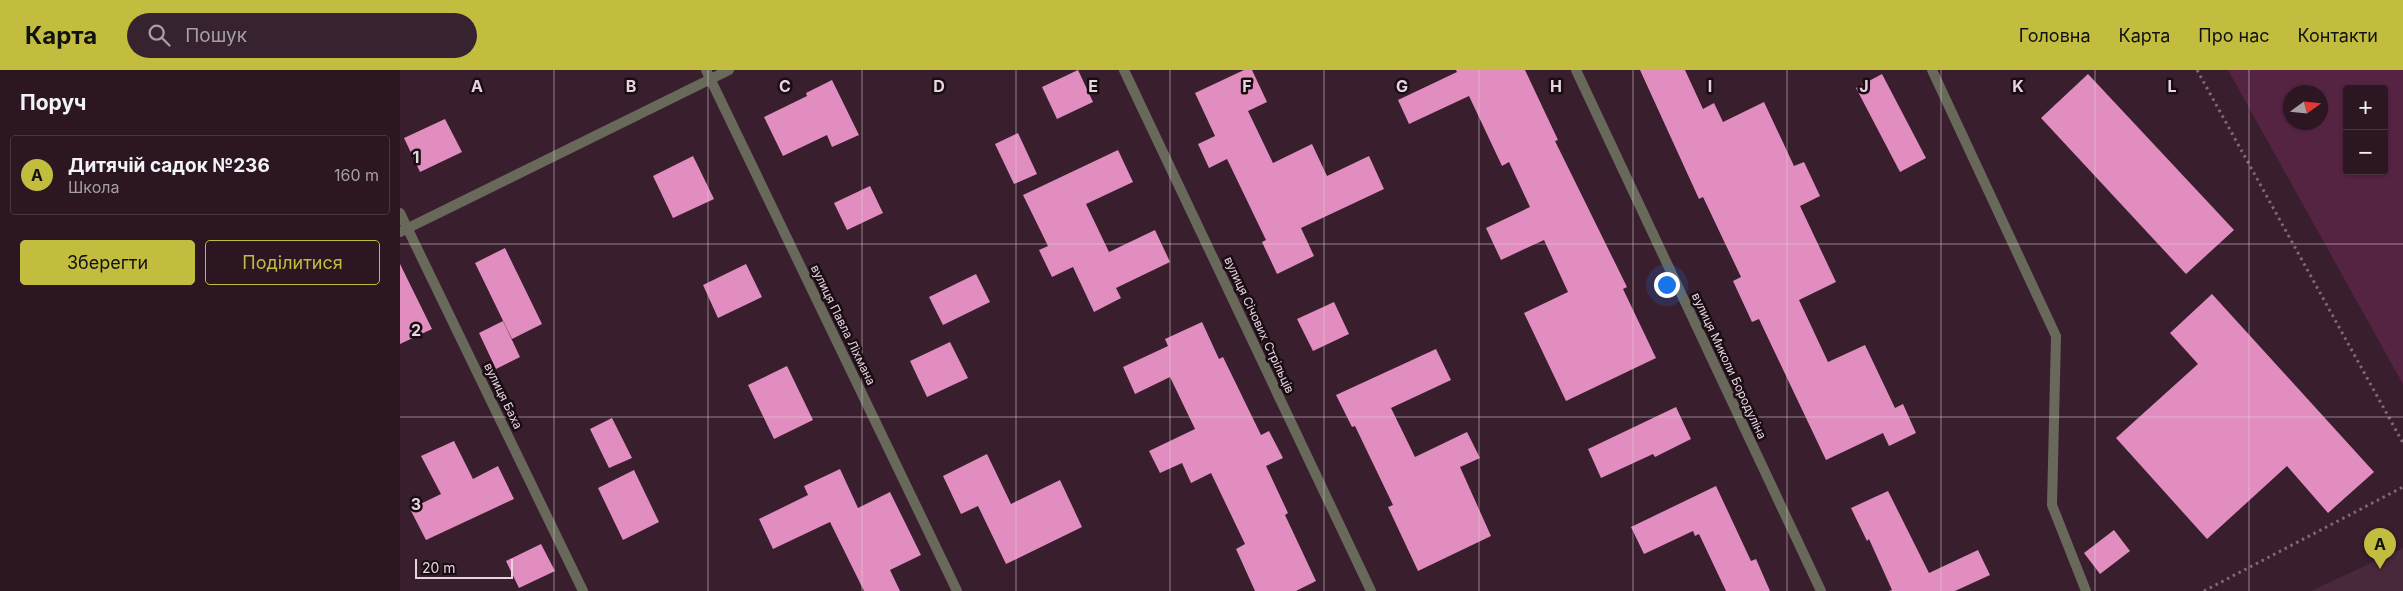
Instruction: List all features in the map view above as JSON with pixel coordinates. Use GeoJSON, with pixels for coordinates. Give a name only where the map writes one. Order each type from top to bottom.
{"type":"FeatureCollection","features":[{"type":"Feature","properties":{"kind":"street"},"geometry":{"type":"LineString","coordinates":[[404,230],[708,75],[729,70]]}},
{"type":"Feature","properties":{"kind":"street","name":"вулиця Січових Стрільців"},"geometry":{"type":"LineString","coordinates":[[1124,70],[1370,591]]}},
{"type":"Feature","properties":{"kind":"street","name":"вулиця Миколи Бородуліна"},"geometry":{"type":"LineString","coordinates":[[1576,70],[1821,591]]}},
{"type":"Feature","properties":{"kind":"street"},"geometry":{"type":"LineString","coordinates":[[1932,70],[2056,336],[2052,505],[2086,591]]}},
{"type":"Feature","properties":{"kind":"street","name":"вулиця Павла Ліхмана"},"geometry":{"type":"LineString","coordinates":[[708,75],[957,591]]}},
{"type":"Feature","properties":{"kind":"street","name":"вулиця Баха"},"geometry":{"type":"LineString","coordinates":[[400,213],[404,230],[583,591]]}},
{"type":"Feature","properties":{"kind":"path"},"geometry":{"type":"LineString","coordinates":[[2196,70],[2403,443]]}},
{"type":"Feature","properties":{"kind":"path"},"geometry":{"type":"LineString","coordinates":[[2204,591],[2403,487]]}},
{"type":"Feature","properties":{"kind":"shaded area"},"geometry":{"type":"Polygon","coordinates":[[[2228,70],[2403,70],[2403,384],[2228,70]]]}},
{"type":"Feature","properties":{"kind":"shaded area"},"geometry":{"type":"Polygon","coordinates":[[[2403,548],[2403,591],[2311,591],[2403,548]]]}},
{"type":"Feature","properties":{"kind":"building"},"geometry":{"type":"Polygon","coordinates":[[[1078,70],[1093,102],[1057,119],[1042,87],[1078,70]]]}},
{"type":"Feature","properties":{"kind":"building"},"geometry":{"type":"Polygon","coordinates":[[[1244,70],[1252,70],[1267,102],[1248,111],[1273,163],[1312,144],[1327,176],[1369,156],[1384,189],[1301,228],[1314,256],[1277,274],[1262,242],[1266,240],[1227,159],[1209,168],[1198,144],[1215,136],[1195,93],[1244,70]]]}},
{"type":"Feature","properties":{"kind":"building"},"geometry":{"type":"Polygon","coordinates":[[[1456,70],[1525,70],[1558,140],[1555,141],[1627,287],[1623,289],[1656,358],[1566,401],[1524,313],[1568,292],[1544,240],[1501,260],[1486,228],[1530,207],[1509,162],[1502,166],[1469,96],[1409,124],[1398,100],[1457,72],[1456,70]]]}},
{"type":"Feature","properties":{"kind":"building"},"geometry":{"type":"Polygon","coordinates":[[[1640,70],[1685,70],[1703,109],[1714,103],[1723,122],[1764,102],[1794,166],[1804,162],[1820,196],[1800,206],[1836,282],[1799,300],[1828,362],[1865,345],[1895,408],[1903,404],[1916,433],[1889,446],[1883,433],[1826,460],[1759,319],[1752,322],[1733,281],[1741,277],[1703,197],[1699,199],[1640,70]]]}},
{"type":"Feature","properties":{"kind":"building"},"geometry":{"type":"Polygon","coordinates":[[[1882,74],[1926,158],[1900,172],[1856,88],[1882,74]]]}},
{"type":"Feature","properties":{"kind":"building"},"geometry":{"type":"Polygon","coordinates":[[[2088,74],[2234,230],[2186,274],[2041,118],[2088,74]]]}},
{"type":"Feature","properties":{"kind":"building"},"geometry":{"type":"Polygon","coordinates":[[[832,80],[859,135],[832,147],[827,135],[783,156],[764,117],[807,96],[806,93],[832,80]]]}},
{"type":"Feature","properties":{"kind":"building"},"geometry":{"type":"Polygon","coordinates":[[[445,119],[462,152],[420,172],[404,138],[445,119]]]}},
{"type":"Feature","properties":{"kind":"building"},"geometry":{"type":"Polygon","coordinates":[[[1018,133],[1037,174],[1014,184],[995,144],[1018,133]]]}},
{"type":"Feature","properties":{"kind":"building"},"geometry":{"type":"Polygon","coordinates":[[[1118,150],[1133,182],[1086,204],[1109,252],[1155,230],[1170,262],[1116,288],[1121,298],[1094,312],[1073,267],[1052,277],[1039,250],[1048,246],[1023,195],[1118,150]]]}},
{"type":"Feature","properties":{"kind":"building"},"geometry":{"type":"Polygon","coordinates":[[[693,156],[714,199],[673,218],[653,176],[693,156]]]}},
{"type":"Feature","properties":{"kind":"building"},"geometry":{"type":"Polygon","coordinates":[[[870,186],[883,213],[847,230],[834,203],[870,186]]]}},
{"type":"Feature","properties":{"kind":"building"},"geometry":{"type":"Polygon","coordinates":[[[505,248],[542,324],[512,339],[475,263],[505,248]]]}},
{"type":"Feature","properties":{"kind":"building"},"geometry":{"type":"Polygon","coordinates":[[[400,264],[432,329],[400,344],[400,264]]]}},
{"type":"Feature","properties":{"kind":"building"},"geometry":{"type":"Polygon","coordinates":[[[746,264],[762,297],[718,318],[703,285],[746,264]]]}},
{"type":"Feature","properties":{"kind":"building"},"geometry":{"type":"Polygon","coordinates":[[[976,274],[990,302],[943,325],[929,297],[976,274]]]}},
{"type":"Feature","properties":{"kind":"building"},"geometry":{"type":"Polygon","coordinates":[[[2212,294],[2374,472],[2328,513],[2287,466],[2207,539],[2116,438],[2198,364],[2170,333],[2212,294]]]}},
{"type":"Feature","properties":{"kind":"building"},"geometry":{"type":"Polygon","coordinates":[[[1334,302],[1349,334],[1313,351],[1297,319],[1334,302]]]}},
{"type":"Feature","properties":{"kind":"building"},"geometry":{"type":"Polygon","coordinates":[[[503,321],[520,357],[496,369],[479,333],[503,321]]]}},
{"type":"Feature","properties":{"kind":"building"},"geometry":{"type":"Polygon","coordinates":[[[1202,322],[1219,359],[1223,357],[1261,435],[1269,431],[1283,458],[1266,466],[1288,513],[1285,515],[1316,581],[1296,591],[1255,591],[1236,549],[1245,544],[1211,473],[1191,483],[1182,463],[1160,473],[1149,451],[1195,429],[1170,377],[1135,394],[1123,367],[1168,346],[1165,339],[1202,322]]]}},
{"type":"Feature","properties":{"kind":"building"},"geometry":{"type":"Polygon","coordinates":[[[950,342],[968,378],[927,397],[910,361],[950,342]]]}},
{"type":"Feature","properties":{"kind":"building"},"geometry":{"type":"Polygon","coordinates":[[[1436,349],[1451,380],[1391,408],[1415,457],[1467,432],[1480,458],[1460,467],[1491,536],[1418,571],[1388,507],[1393,505],[1355,426],[1352,427],[1336,395],[1436,349]]]}},
{"type":"Feature","properties":{"kind":"building"},"geometry":{"type":"Polygon","coordinates":[[[787,366],[813,420],[774,439],[748,385],[787,366]]]}},
{"type":"Feature","properties":{"kind":"building"},"geometry":{"type":"Polygon","coordinates":[[[1676,407],[1691,439],[1655,457],[1653,454],[1601,478],[1588,449],[1676,407]]]}},
{"type":"Feature","properties":{"kind":"building"},"geometry":{"type":"Polygon","coordinates":[[[612,418],[632,458],[609,468],[590,429],[612,418]]]}},
{"type":"Feature","properties":{"kind":"building"},"geometry":{"type":"Polygon","coordinates":[[[454,441],[473,479],[498,466],[514,499],[426,540],[410,509],[441,494],[421,456],[454,441]]]}},
{"type":"Feature","properties":{"kind":"building"},"geometry":{"type":"Polygon","coordinates":[[[987,454],[1011,504],[1060,480],[1082,527],[1006,564],[978,506],[961,514],[943,476],[987,454]]]}},
{"type":"Feature","properties":{"kind":"building"},"geometry":{"type":"Polygon","coordinates":[[[840,469],[858,508],[890,492],[921,555],[890,570],[900,591],[864,591],[830,522],[773,549],[759,519],[808,495],[804,486],[840,469]]]}},
{"type":"Feature","properties":{"kind":"building"},"geometry":{"type":"Polygon","coordinates":[[[634,470],[659,522],[623,540],[598,488],[634,470]]]}},
{"type":"Feature","properties":{"kind":"building"},"geometry":{"type":"Polygon","coordinates":[[[1716,486],[1751,561],[1756,559],[1770,591],[1726,591],[1699,534],[1695,536],[1693,531],[1644,554],[1631,527],[1716,486]]]}},
{"type":"Feature","properties":{"kind":"building"},"geometry":{"type":"Polygon","coordinates":[[[1888,491],[1929,573],[1978,550],[1990,575],[1955,591],[1889,591],[1892,590],[1869,539],[1867,541],[1851,508],[1888,491]]]}},
{"type":"Feature","properties":{"kind":"building"},"geometry":{"type":"Polygon","coordinates":[[[2114,530],[2130,551],[2100,574],[2084,553],[2114,530]]]}},
{"type":"Feature","properties":{"kind":"building"},"geometry":{"type":"Polygon","coordinates":[[[541,544],[555,571],[519,588],[506,561],[541,544]]]}},
{"type":"Feature","properties":{"kind":"place","name":"Дитячій садок №236"},"geometry":{"type":"Point","coordinates":[2380,569]}}]}
